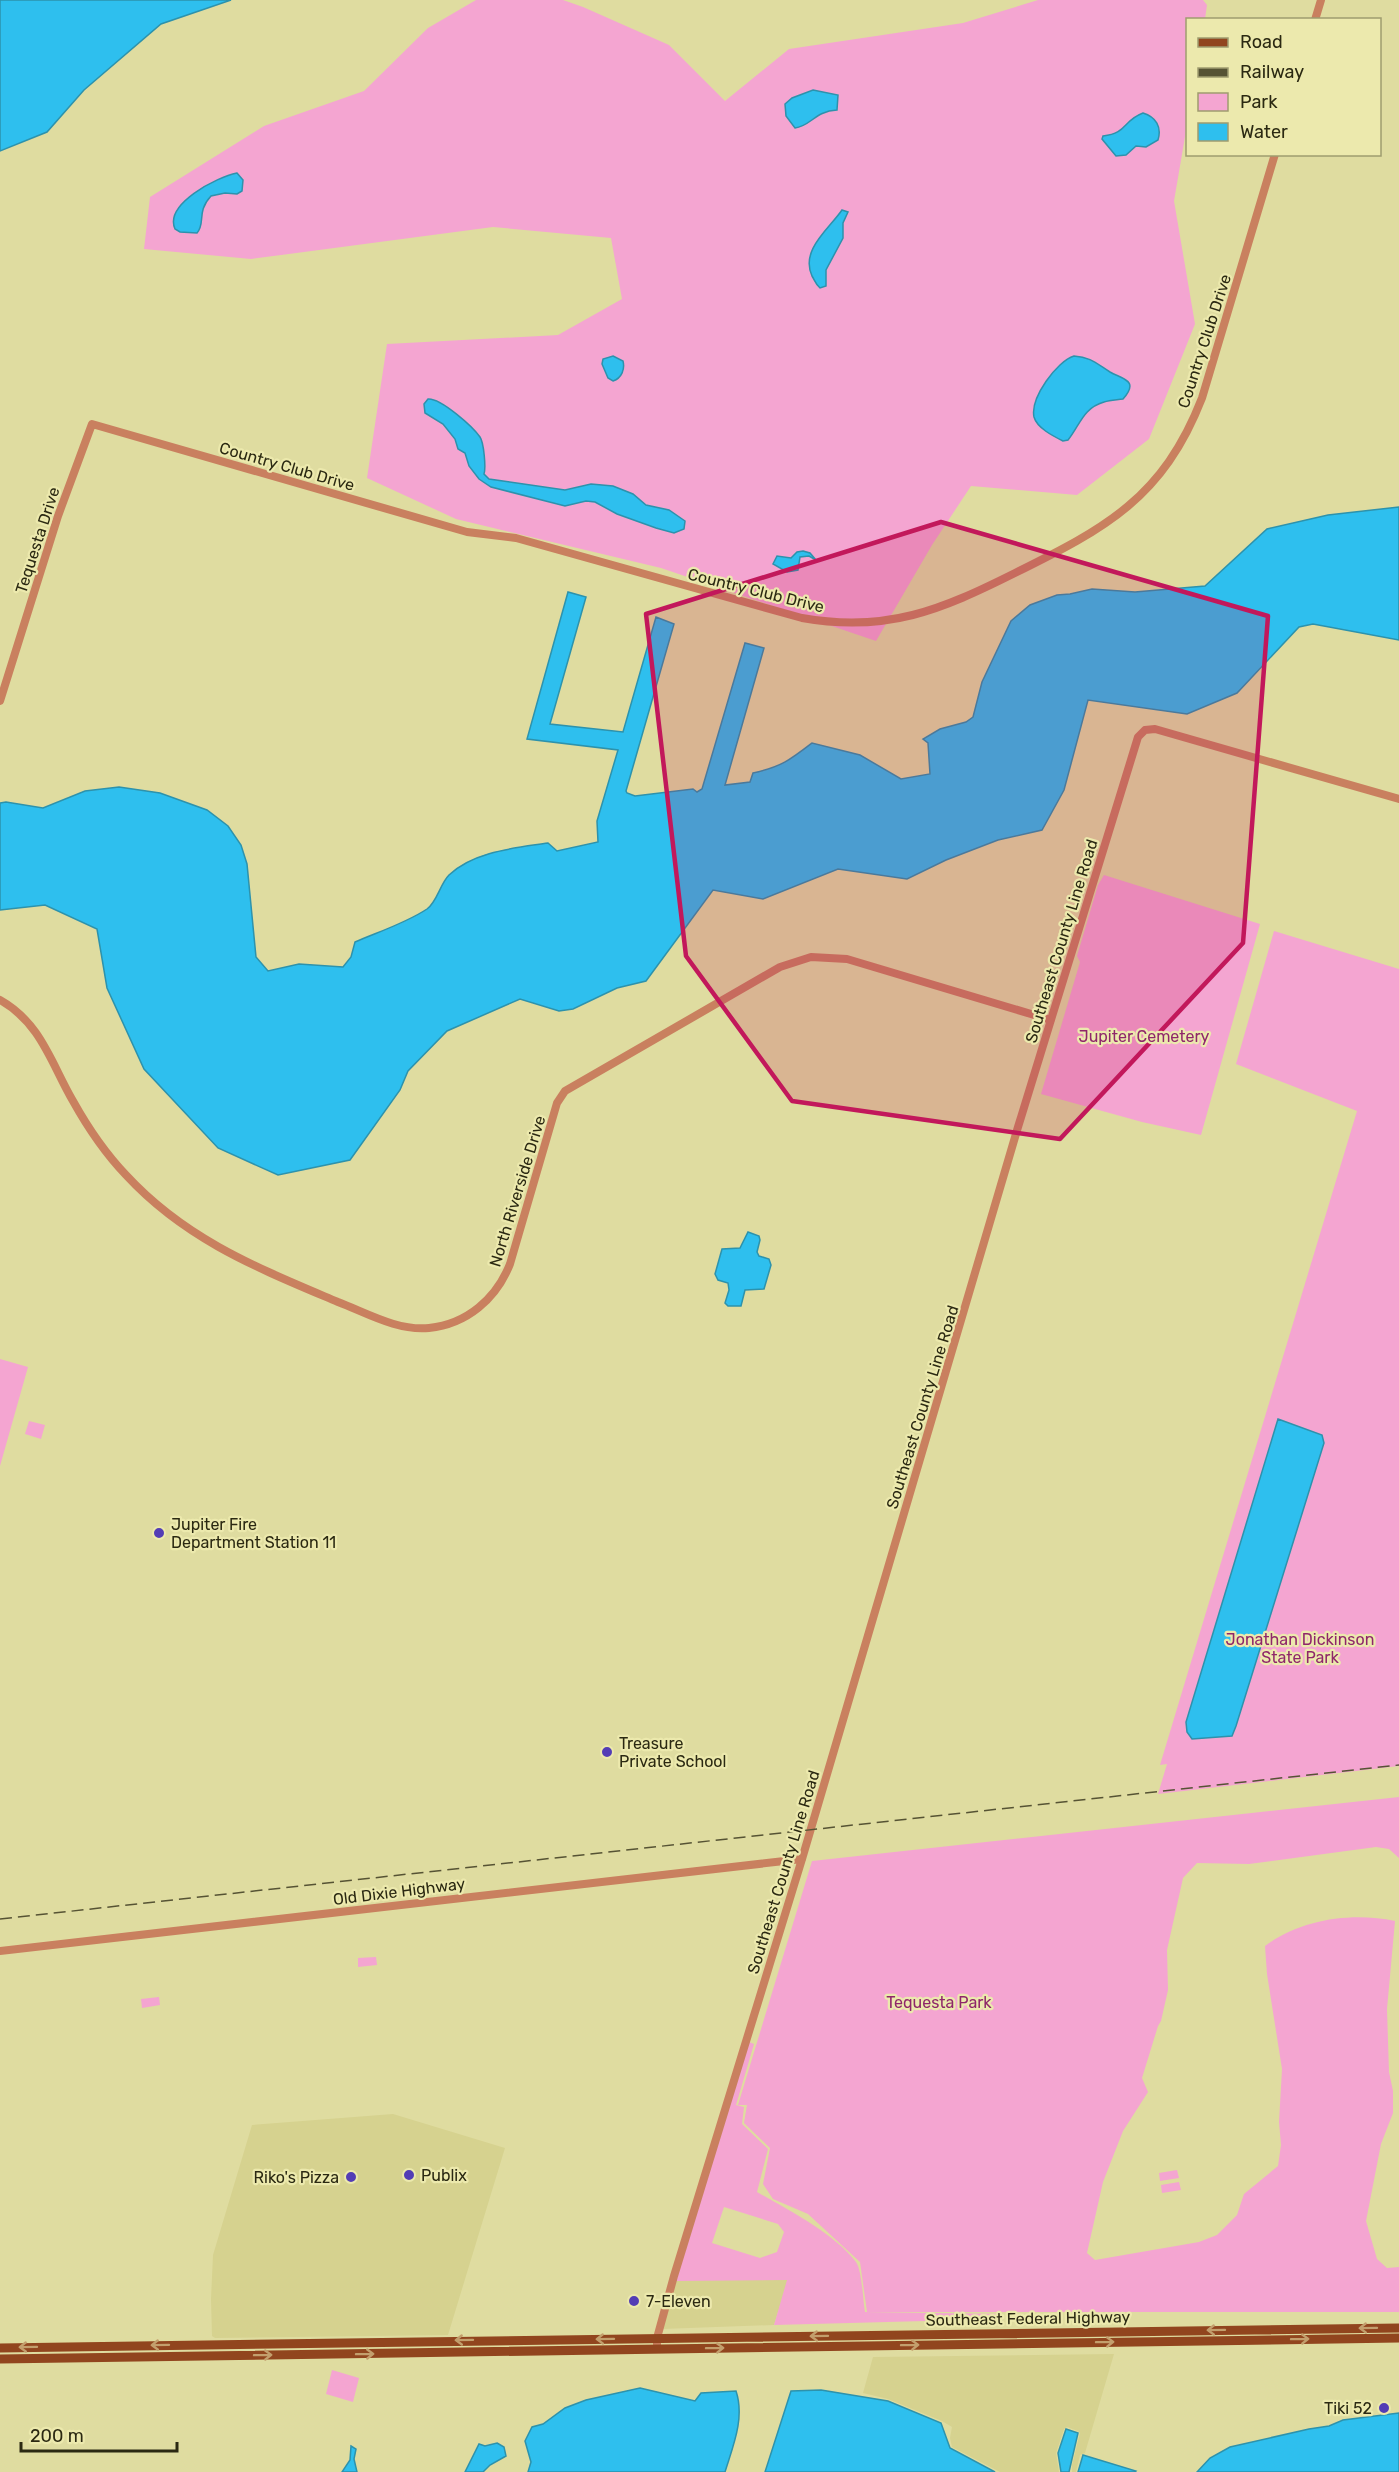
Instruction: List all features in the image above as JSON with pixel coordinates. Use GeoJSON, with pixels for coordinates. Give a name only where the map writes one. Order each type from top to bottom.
{"type":"FeatureCollection","features":[{"type":"Feature","properties":{"kind":"main road","name":"Southeast Federal Highway"},"geometry":{"type":"LineString","coordinates":[[0,2348],[1399,2328]]}},
{"type":"Feature","properties":{"kind":"main road"},"geometry":{"type":"LineString","coordinates":[[764,2347],[769,2341],[778,2337]]}},
{"type":"Feature","properties":{"kind":"main road","name":"Southeast Federal Highway"},"geometry":{"type":"LineString","coordinates":[[0,2359],[1399,2338]]}},
{"type":"Feature","properties":{"kind":"main road"},"geometry":{"type":"LineString","coordinates":[[507,2352],[513,2344],[523,2340]]}},
{"type":"Feature","properties":{"kind":"main road"},"geometry":{"type":"LineString","coordinates":[[399,2353],[422,2341]]}},
{"type":"Feature","properties":{"kind":"main road"},"geometry":{"type":"LineString","coordinates":[[72,2358],[91,2346]]}},
{"type":"Feature","properties":{"kind":"main road"},"geometry":{"type":"LineString","coordinates":[[54,2359],[71,2347]]}},
{"type":"Feature","properties":{"kind":"street"},"geometry":{"type":"LineString","coordinates":[[1316,18],[1321,0]]}},
{"type":"Feature","properties":{"kind":"street","name":"Country Club Drive"},"geometry":{"type":"LineString","coordinates":[[92,424],[467,532],[516,538],[789,615],[845,623],[905,618],[963,599],[1083,539],[1121,513],[1158,476],[1183,439],[1202,398],[1274,156]]}},
{"type":"Feature","properties":{"kind":"street","name":"Tequesta Drive"},"geometry":{"type":"LineString","coordinates":[[0,701],[58,516],[92,424]]}},
{"type":"Feature","properties":{"kind":"street","name":"Southeast County Line Road"},"geometry":{"type":"LineString","coordinates":[[657,2348],[657,2338],[1134,745],[1145,730],[1155,729],[1399,800]]}},
{"type":"Feature","properties":{"kind":"street","name":"North Riverside Drive"},"geometry":{"type":"LineString","coordinates":[[0,1000],[25,1019],[40,1037],[87,1124],[112,1159],[158,1206],[196,1235],[253,1266],[387,1322],[410,1328],[429,1328],[450,1323],[471,1314],[492,1295],[505,1275],[557,1103],[565,1090],[780,967],[811,957],[841,958],[1050,1020]]}},
{"type":"Feature","properties":{"kind":"street","name":"Old Dixie Highway"},"geometry":{"type":"LineString","coordinates":[[0,1951],[802,1859]]}},
{"type":"Feature","properties":{"kind":"highlighted area"},"geometry":{"type":"Polygon","coordinates":[[[941,522],[1268,616],[1243,943],[1060,1139],[792,1101],[686,956],[646,614],[941,522]]]}},
{"type":"Feature","properties":{"kind":"shaded area"},"geometry":{"type":"Polygon","coordinates":[[[393,2114],[505,2148],[448,2335],[215,2338],[212,2336],[213,2255],[252,2125],[393,2114]]]}},
{"type":"Feature","properties":{"kind":"shaded area"},"geometry":{"type":"Polygon","coordinates":[[[788,2280],[774,2325],[662,2329],[676,2281],[788,2280]]]}},
{"type":"Feature","properties":{"kind":"shaded area"},"geometry":{"type":"Polygon","coordinates":[[[1114,2354],[1085,2453],[1080,2455],[1076,2472],[1072,2472],[1072,2465],[1080,2433],[1078,2431],[1067,2427],[1064,2429],[1056,2453],[1059,2472],[1000,2472],[952,2447],[950,2438],[952,2427],[942,2421],[888,2399],[863,2393],[873,2357],[1114,2354]]]}},
{"type":"Feature","properties":{"kind":"green space"},"geometry":{"type":"Polygon","coordinates":[[[476,0],[563,0],[669,45],[725,101],[789,49],[963,23],[1038,0],[1203,0],[1207,5],[1205,18],[1186,18],[1186,131],[1174,201],[1195,324],[1149,439],[1077,495],[971,486],[932,545],[876,641],[661,568],[456,519],[367,478],[387,344],[558,335],[622,299],[611,238],[493,227],[251,259],[144,249],[150,197],[264,126],[364,91],[428,28],[476,0]]]}},
{"type":"Feature","properties":{"kind":"green space","name":"Jupiter Cemetery"},"geometry":{"type":"Polygon","coordinates":[[[1104,875],[1260,924],[1201,1135],[1142,1122],[1041,1094],[1080,962],[1077,956],[1098,885],[1104,875]]]}},
{"type":"Feature","properties":{"kind":"green space","name":"Jonathan Dickinson State Park"},"geometry":{"type":"Polygon","coordinates":[[[1274,931],[1399,969],[1399,1766],[1158,1794],[1167,1764],[1160,1765],[1357,1111],[1236,1064],[1274,931]]]}},
{"type":"Feature","properties":{"kind":"green space"},"geometry":{"type":"Polygon","coordinates":[[[0,1359],[28,1367],[0,1466],[0,1359]]]}},
{"type":"Feature","properties":{"kind":"green space"},"geometry":{"type":"Polygon","coordinates":[[[29,1421],[45,1425],[41,1439],[25,1434],[29,1421]]]}},
{"type":"Feature","properties":{"kind":"green space","name":"Tequesta Park"},"geometry":{"type":"Polygon","coordinates":[[[1399,1797],[1399,1858],[1389,1849],[1376,1847],[1249,1864],[1197,1863],[1183,1878],[1167,1950],[1168,1990],[1161,2021],[1142,2078],[1148,2092],[1123,2131],[1103,2182],[1087,2253],[1095,2260],[1199,2242],[1217,2235],[1237,2215],[1244,2194],[1278,2166],[1281,2145],[1279,2122],[1282,2069],[1267,1974],[1265,1946],[1294,1929],[1327,1920],[1362,1917],[1395,1921],[1387,2009],[1393,2113],[1381,2144],[1366,2221],[1377,2259],[1387,2268],[1399,2267],[1399,2312],[867,2312],[860,2262],[808,2214],[773,2199],[763,2184],[770,2148],[744,2123],[747,2105],[738,2105],[812,1861],[1399,1797]]]}},
{"type":"Feature","properties":{"kind":"green space"},"geometry":{"type":"Polygon","coordinates":[[[376,1957],[377,1965],[358,1967],[358,1958],[376,1957]]]}},
{"type":"Feature","properties":{"kind":"green space"},"geometry":{"type":"Polygon","coordinates":[[[159,1997],[160,2005],[142,2008],[141,1999],[159,1997]]]}},
{"type":"Feature","properties":{"kind":"green space"},"geometry":{"type":"Polygon","coordinates":[[[749,2042],[754,2044],[736,2105],[744,2107],[742,2124],[768,2149],[757,2192],[823,2232],[856,2262],[861,2278],[865,2312],[1001,2314],[1001,2319],[774,2325],[787,2280],[676,2281],[749,2042]],[[724,2207],[712,2243],[760,2258],[777,2252],[784,2232],[778,2224],[724,2207]]]}},
{"type":"Feature","properties":{"kind":"green space"},"geometry":{"type":"Polygon","coordinates":[[[1177,2170],[1179,2178],[1160,2181],[1159,2173],[1177,2170]]]}},
{"type":"Feature","properties":{"kind":"green space"},"geometry":{"type":"Polygon","coordinates":[[[1179,2182],[1181,2190],[1162,2193],[1161,2185],[1179,2182]]]}},
{"type":"Feature","properties":{"kind":"green space"},"geometry":{"type":"Polygon","coordinates":[[[332,2370],[359,2378],[353,2402],[326,2394],[332,2370]]]}},
{"type":"Feature","properties":{"kind":"water"},"geometry":{"type":"Polygon","coordinates":[[[0,0],[231,0],[161,24],[84,90],[47,132],[0,151],[0,0]]]}},
{"type":"Feature","properties":{"kind":"water"},"geometry":{"type":"Polygon","coordinates":[[[813,90],[838,95],[837,110],[823,113],[795,128],[786,116],[785,104],[792,98],[813,90]]]}},
{"type":"Feature","properties":{"kind":"water"},"geometry":{"type":"Polygon","coordinates":[[[1143,113],[1157,123],[1158,140],[1146,147],[1136,146],[1126,155],[1116,156],[1102,139],[1103,136],[1121,130],[1136,116],[1143,113]]]}},
{"type":"Feature","properties":{"kind":"water"},"geometry":{"type":"Polygon","coordinates":[[[237,173],[243,180],[242,191],[237,194],[225,193],[211,196],[202,212],[201,225],[197,233],[180,232],[175,229],[174,220],[177,210],[185,201],[217,180],[237,173]]]}},
{"type":"Feature","properties":{"kind":"water"},"geometry":{"type":"Polygon","coordinates":[[[842,210],[848,212],[843,223],[843,238],[826,270],[826,286],[820,288],[812,276],[809,266],[810,257],[818,240],[842,210]]]}},
{"type":"Feature","properties":{"kind":"water"},"geometry":{"type":"Polygon","coordinates":[[[613,356],[623,361],[624,367],[621,375],[613,381],[608,378],[602,364],[603,359],[613,356]]]}},
{"type":"Feature","properties":{"kind":"water"},"geometry":{"type":"Polygon","coordinates":[[[1074,356],[1089,359],[1124,379],[1130,384],[1130,388],[1123,399],[1111,400],[1091,408],[1068,440],[1063,441],[1038,425],[1034,417],[1034,409],[1046,381],[1060,365],[1074,356]]]}},
{"type":"Feature","properties":{"kind":"water"},"geometry":{"type":"Polygon","coordinates":[[[428,399],[448,408],[464,420],[480,437],[483,444],[484,474],[489,479],[565,490],[591,484],[613,486],[633,494],[646,505],[669,510],[685,521],[684,529],[674,533],[656,528],[617,514],[595,502],[586,501],[565,506],[491,487],[479,479],[469,466],[465,453],[458,449],[455,439],[443,424],[425,413],[424,404],[428,399]]]}},
{"type":"Feature","properties":{"kind":"water"},"geometry":{"type":"Polygon","coordinates":[[[1399,507],[1399,640],[1313,624],[1299,627],[1237,693],[1187,714],[1088,700],[1064,790],[1042,830],[998,840],[946,860],[907,879],[838,869],[763,899],[713,890],[646,981],[617,988],[573,1009],[559,1011],[520,999],[447,1031],[408,1071],[400,1090],[350,1160],[278,1175],[218,1148],[144,1069],[107,988],[97,929],[45,905],[0,910],[0,803],[43,808],[85,791],[119,787],[160,793],[207,810],[228,826],[241,845],[247,864],[256,957],[268,971],[299,964],[343,967],[351,957],[355,942],[401,923],[427,909],[449,875],[471,861],[496,852],[548,843],[557,851],[598,842],[597,821],[618,750],[527,739],[568,592],[586,597],[550,724],[623,732],[656,617],[674,624],[627,793],[635,796],[693,789],[697,792],[702,789],[745,643],[764,648],[725,785],[750,782],[753,773],[785,762],[812,743],[860,755],[901,779],[930,774],[928,743],[923,739],[940,729],[966,722],[973,717],[982,682],[1011,621],[1030,605],[1057,595],[1092,589],[1135,592],[1205,586],[1267,529],[1328,515],[1399,507]]]}},
{"type":"Feature","properties":{"kind":"water"},"geometry":{"type":"Polygon","coordinates":[[[797,552],[810,553],[816,560],[809,556],[800,557],[798,570],[787,572],[773,564],[777,556],[791,558],[797,552]]]}},
{"type":"Feature","properties":{"kind":"water"},"geometry":{"type":"Polygon","coordinates":[[[748,1232],[759,1236],[757,1252],[759,1256],[769,1259],[771,1265],[764,1289],[745,1290],[741,1306],[728,1306],[725,1303],[729,1290],[728,1283],[718,1280],[715,1274],[722,1249],[740,1248],[748,1232]]]}},
{"type":"Feature","properties":{"kind":"water"},"geometry":{"type":"Polygon","coordinates":[[[1278,1419],[1322,1435],[1324,1443],[1232,1736],[1192,1739],[1187,1732],[1186,1722],[1278,1419]]]}},
{"type":"Feature","properties":{"kind":"water"},"geometry":{"type":"Polygon","coordinates":[[[640,2388],[695,2401],[701,2393],[736,2391],[739,2422],[725,2472],[528,2472],[531,2462],[525,2441],[532,2427],[543,2424],[565,2408],[586,2400],[640,2388]]]}},
{"type":"Feature","properties":{"kind":"water"},"geometry":{"type":"Polygon","coordinates":[[[821,2390],[888,2401],[941,2423],[950,2448],[995,2472],[765,2472],[791,2391],[821,2390]]]}},
{"type":"Feature","properties":{"kind":"water"},"geometry":{"type":"Polygon","coordinates":[[[1399,2413],[1399,2472],[1197,2472],[1210,2458],[1230,2447],[1329,2426],[1343,2420],[1399,2413]]]}},
{"type":"Feature","properties":{"kind":"water"},"geometry":{"type":"Polygon","coordinates":[[[1066,2429],[1078,2433],[1069,2472],[1061,2472],[1058,2453],[1066,2429]]]}},
{"type":"Feature","properties":{"kind":"water"},"geometry":{"type":"Polygon","coordinates":[[[497,2443],[504,2447],[506,2456],[483,2472],[465,2472],[479,2444],[485,2446],[497,2443]]]}},
{"type":"Feature","properties":{"kind":"water"},"geometry":{"type":"Polygon","coordinates":[[[351,2446],[356,2449],[354,2459],[357,2472],[342,2472],[350,2460],[351,2446]]]}},
{"type":"Feature","properties":{"kind":"water"},"geometry":{"type":"Polygon","coordinates":[[[1083,2455],[1136,2471],[1078,2472],[1083,2455]]]}},
{"type":"Feature","properties":{"kind":"railway"},"geometry":{"type":"LineString","coordinates":[[0,1919],[1399,1765]]}},
{"type":"Feature","properties":{"kind":"place","name":"Jupiter Fire Department Station 11"},"geometry":{"type":"Point","coordinates":[159,1533]}},
{"type":"Feature","properties":{"kind":"place","name":"Treasure Private School"},"geometry":{"type":"Point","coordinates":[607,1752]}},
{"type":"Feature","properties":{"kind":"place","name":"Publix"},"geometry":{"type":"Point","coordinates":[409,2175]}},
{"type":"Feature","properties":{"kind":"place","name":"Riko's Pizza"},"geometry":{"type":"Point","coordinates":[351,2177]}},
{"type":"Feature","properties":{"kind":"place","name":"7-Eleven"},"geometry":{"type":"Point","coordinates":[634,2301]}},
{"type":"Feature","properties":{"kind":"place","name":"Tiki 52"},"geometry":{"type":"Point","coordinates":[1384,2408]}}]}
